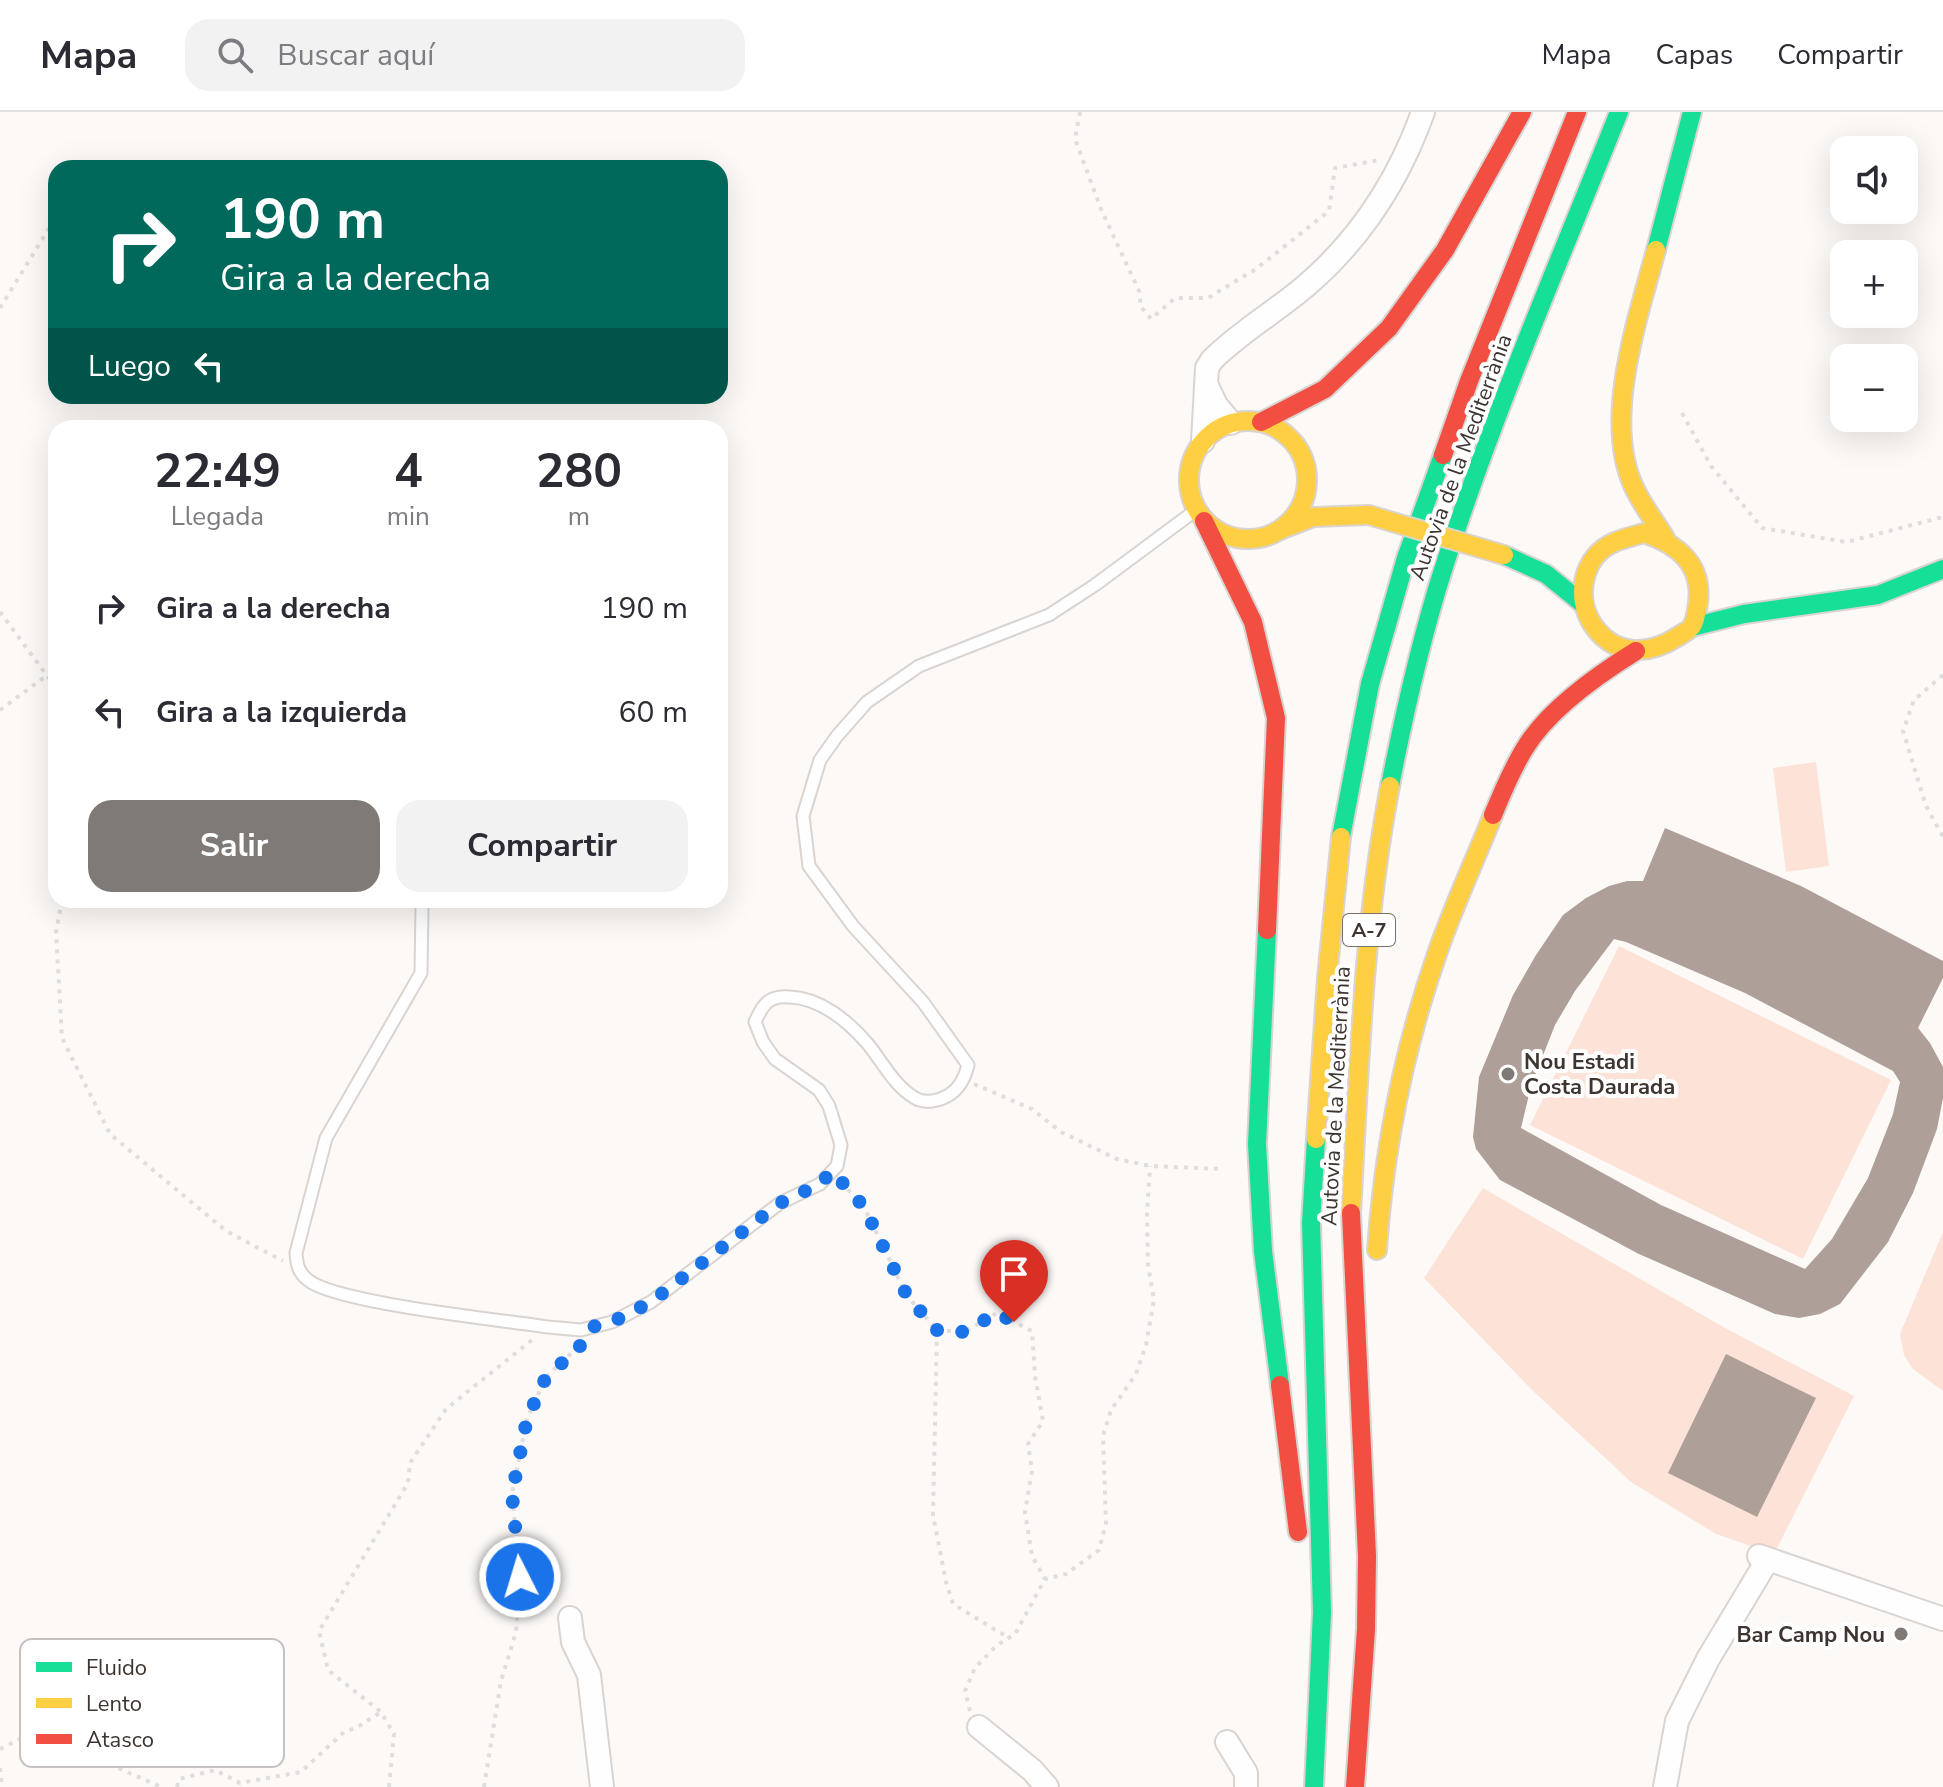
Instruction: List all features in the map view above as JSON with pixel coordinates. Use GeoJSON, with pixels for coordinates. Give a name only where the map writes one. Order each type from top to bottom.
{"type":"FeatureCollection","features":[{"type":"Feature","properties":{"kind":"main road"},"geometry":{"type":"LineString","coordinates":[[1299,1545],[1263,1251],[1257,1144],[1276,718],[1253,622],[1190,493],[1189,474],[1193,457],[1203,441],[1216,430],[1231,423],[1261,422],[1325,389],[1389,328],[1445,250],[1522,112]]}},
{"type":"Feature","properties":{"kind":"main road","name":"Autovia de la Mediterrània"},"geometry":{"type":"LineString","coordinates":[[1314,1787],[1322,1612],[1311,1223],[1327,978],[1342,825],[1370,684],[1406,558],[1469,381],[1577,112]]}},
{"type":"Feature","properties":{"kind":"main road","name":"Autovia de la Mediterrània"},"geometry":{"type":"LineString","coordinates":[[1355,1787],[1366,1629],[1367,1556],[1351,1216],[1363,991],[1379,842],[1406,702],[1442,573],[1505,397],[1619,112]]}},
{"type":"Feature","properties":{"kind":"main road"},"geometry":{"type":"LineString","coordinates":[[1692,112],[1629,353],[1619,426],[1632,484],[1665,538],[1682,551],[1694,569],[1722,591],[1742,602],[1789,609]]}},
{"type":"Feature","properties":{"kind":"main road"},"geometry":{"type":"LineString","coordinates":[[1261,422],[1280,431],[1296,445],[1305,463],[1331,491],[1369,515],[1526,561],[1563,584],[1583,604]]}},
{"type":"Feature","properties":{"kind":"main road"},"geometry":{"type":"LineString","coordinates":[[1280,530],[1294,517],[1303,501],[1307,482],[1305,463]]}},
{"type":"Feature","properties":{"kind":"main road"},"geometry":{"type":"LineString","coordinates":[[1200,515],[1221,533],[1241,539],[1261,538],[1313,517],[1369,515]]}},
{"type":"Feature","properties":{"kind":"main road"},"geometry":{"type":"LineString","coordinates":[[1526,561],[1603,547],[1622,536],[1644,533],[1665,538]]}},
{"type":"Feature","properties":{"kind":"main road"},"geometry":{"type":"LineString","coordinates":[[1603,547],[1589,563],[1582,582],[1583,604],[1589,621],[1601,635],[1617,645],[1636,651]]}},
{"type":"Feature","properties":{"kind":"main road"},"geometry":{"type":"LineString","coordinates":[[1692,627],[1700,595],[1694,569]]}},
{"type":"Feature","properties":{"kind":"main road"},"geometry":{"type":"LineString","coordinates":[[1375,1273],[1382,1179],[1407,1053],[1438,951],[1499,800],[1525,747],[1547,720],[1607,669],[1636,651],[1657,648],[1692,627],[1730,616],[1878,595],[1943,569]]}},
{"type":"Feature","properties":{"kind":"main road"},"geometry":{"type":"LineString","coordinates":[[1362,1447],[1373,1401],[1373,1303]]}},
{"type":"Feature","properties":{"kind":"main road"},"geometry":{"type":"LineString","coordinates":[[1297,1787],[1306,1609],[1303,1577]]}},
{"type":"Feature","properties":{"kind":"street"},"geometry":{"type":"LineString","coordinates":[[1203,441],[1207,368],[1224,348],[1309,283],[1345,248],[1383,200],[1411,147],[1423,112]]}},
{"type":"Feature","properties":{"kind":"street"},"geometry":{"type":"LineString","coordinates":[[1207,386],[1216,405],[1231,423]]}},
{"type":"Feature","properties":{"kind":"street"},"geometry":{"type":"LineString","coordinates":[[1665,1787],[1677,1721],[1764,1557],[1943,1619]]}},
{"type":"Feature","properties":{"kind":"street"},"geometry":{"type":"LineString","coordinates":[[570,1618],[573,1642],[589,1675],[602,1787]]}},
{"type":"Feature","properties":{"kind":"street"},"geometry":{"type":"LineString","coordinates":[[979,1727],[1032,1770],[1047,1787]]}},
{"type":"Feature","properties":{"kind":"street"},"geometry":{"type":"LineString","coordinates":[[1227,1742],[1246,1773],[1246,1787]]}},
{"type":"Feature","properties":{"kind":"lane"},"geometry":{"type":"LineString","coordinates":[[422,908],[421,973],[326,1138],[296,1253],[298,1269],[310,1282],[351,1297],[548,1327],[581,1330],[612,1322],[651,1302],[780,1203],[820,1184],[837,1166],[841,1145],[829,1106],[819,1090],[775,1059],[763,1042],[755,1022],[763,1004],[778,996],[800,997],[819,1004],[866,1042],[897,1085],[917,1100],[936,1102],[951,1094],[965,1079],[968,1065],[949,1036],[896,970],[853,926],[809,866],[803,816],[820,760],[837,736],[867,702],[919,666],[1049,615],[1200,515]]}},
{"type":"Feature","properties":{"kind":"path"},"geometry":{"type":"LineString","coordinates":[[1080,112],[1075,139],[1101,209],[1139,291],[1141,307],[1151,319],[1175,298],[1208,298],[1256,269],[1308,229],[1329,211],[1335,168],[1380,160]]}},
{"type":"Feature","properties":{"kind":"path"},"geometry":{"type":"LineString","coordinates":[[0,308],[48,230]]}},
{"type":"Feature","properties":{"kind":"path"},"geometry":{"type":"LineString","coordinates":[[1682,413],[1711,466],[1762,528],[1846,542],[1943,517]]}},
{"type":"Feature","properties":{"kind":"path"},"geometry":{"type":"LineString","coordinates":[[0,612],[48,678]]}},
{"type":"Feature","properties":{"kind":"path"},"geometry":{"type":"LineString","coordinates":[[1943,675],[1914,700],[1903,731],[1926,806],[1943,837]]}},
{"type":"Feature","properties":{"kind":"path"},"geometry":{"type":"LineString","coordinates":[[0,710],[46,676]]}},
{"type":"Feature","properties":{"kind":"path"},"geometry":{"type":"LineString","coordinates":[[60,908],[56,932],[62,1038],[110,1134],[226,1231],[298,1269]]}},
{"type":"Feature","properties":{"kind":"path"},"geometry":{"type":"LineString","coordinates":[[965,1079],[1032,1109],[1083,1145],[1117,1159],[1150,1166],[1221,1169]]}},
{"type":"Feature","properties":{"kind":"path"},"geometry":{"type":"LineString","coordinates":[[979,1727],[968,1706],[965,1691],[975,1668],[996,1646],[1015,1634],[1045,1579],[1066,1574],[1099,1550],[1106,1523],[1103,1436],[1111,1410],[1136,1374],[1146,1345],[1154,1300],[1148,1265],[1150,1166]]}},
{"type":"Feature","properties":{"kind":"path"},"geometry":{"type":"LineString","coordinates":[[832,1171],[864,1207],[907,1296],[937,1330],[933,1515],[946,1582],[953,1604],[1009,1638]]}},
{"type":"Feature","properties":{"kind":"path"},"geometry":{"type":"LineString","coordinates":[[937,1330],[964,1332],[997,1313],[1032,1331],[1035,1376],[1043,1421],[1028,1444],[1032,1471],[1025,1512],[1032,1556],[1045,1579]]}},
{"type":"Feature","properties":{"kind":"path"},"geometry":{"type":"LineString","coordinates":[[389,1787],[394,1734],[381,1712],[328,1670],[319,1631],[408,1483],[410,1463],[446,1409],[548,1327]]}},
{"type":"Feature","properties":{"kind":"path"},"geometry":{"type":"LineString","coordinates":[[484,1787],[501,1681],[516,1632],[520,1577],[512,1494],[527,1419],[546,1377],[578,1349],[592,1327]]}},
{"type":"Feature","properties":{"kind":"path"},"geometry":{"type":"LineString","coordinates":[[177,1787],[179,1779],[215,1770],[240,1783],[301,1772],[344,1732],[381,1712]]}},
{"type":"Feature","properties":{"kind":"path"},"geometry":{"type":"LineString","coordinates":[[0,1749],[20,1739]]}},
{"type":"Feature","properties":{"kind":"path"},"geometry":{"type":"LineString","coordinates":[[116,1767],[161,1787]]}},
{"type":"Feature","properties":{"kind":"path"},"geometry":{"type":"LineString","coordinates":[[0,1768],[2,1787]]}},
{"type":"Feature","properties":{"kind":"shaded area"},"geometry":{"type":"Polygon","coordinates":[[[1816,762],[1829,866],[1786,872],[1773,768],[1816,762]]]}},
{"type":"Feature","properties":{"kind":"shaded area"},"geometry":{"type":"Polygon","coordinates":[[[1619,946],[1891,1080],[1803,1259],[1530,1125],[1619,946]]]}},
{"type":"Feature","properties":{"kind":"shaded area"},"geometry":{"type":"Polygon","coordinates":[[[1483,1188],[1725,1328],[1854,1396],[1774,1554],[1716,1534],[1631,1482],[1532,1390],[1424,1278],[1483,1188]]]}},
{"type":"Feature","properties":{"kind":"shaded area"},"geometry":{"type":"Polygon","coordinates":[[[1943,1232],[1943,1391],[1913,1369],[1904,1355],[1900,1334],[1943,1232]]]}},
{"type":"Feature","properties":{"kind":"building","name":"Nou Estadi Costa Daurada"},"geometry":{"type":"Polygon","coordinates":[[[1665,828],[1801,886],[1943,961],[1943,978],[1918,1028],[1943,1067],[1943,1098],[1937,1129],[1913,1193],[1888,1242],[1840,1304],[1820,1314],[1799,1318],[1775,1314],[1639,1254],[1500,1180],[1476,1149],[1473,1137],[1479,1077],[1513,995],[1536,955],[1563,915],[1586,898],[1609,886],[1643,881],[1665,828]],[[1614,939],[1575,991],[1555,1025],[1531,1086],[1521,1128],[1661,1205],[1805,1269],[1832,1239],[1868,1178],[1893,1114],[1900,1082],[1893,1071],[1745,993],[1614,939]]]}},
{"type":"Feature","properties":{"kind":"building"},"geometry":{"type":"Polygon","coordinates":[[[1726,1354],[1816,1398],[1757,1517],[1668,1473],[1726,1354]]]}},
{"type":"Feature","properties":{"kind":"traffic: fast"},"geometry":{"type":"LineString","coordinates":[[1390,786],[1420,652],[1461,514],[1526,341],[1619,112]]}},
{"type":"Feature","properties":{"kind":"traffic: fast"},"geometry":{"type":"LineString","coordinates":[[1656,250],[1692,112]]}},
{"type":"Feature","properties":{"kind":"traffic: fast"},"geometry":{"type":"LineString","coordinates":[[1341,837],[1370,684],[1406,558],[1443,455]]}},
{"type":"Feature","properties":{"kind":"traffic: fast"},"geometry":{"type":"LineString","coordinates":[[1504,555],[1546,574],[1583,604]]}},
{"type":"Feature","properties":{"kind":"traffic: fast"},"geometry":{"type":"LineString","coordinates":[[1692,627],[1744,614],[1878,595],[1943,569]]}},
{"type":"Feature","properties":{"kind":"traffic: fast"},"geometry":{"type":"LineString","coordinates":[[1267,930],[1257,1144],[1263,1251],[1280,1385]]}},
{"type":"Feature","properties":{"kind":"traffic: fast"},"geometry":{"type":"LineString","coordinates":[[1314,1787],[1322,1612],[1311,1223],[1316,1139]]}},
{"type":"Feature","properties":{"kind":"traffic: slow"},"geometry":{"type":"LineString","coordinates":[[1656,250],[1626,368],[1621,430],[1633,485],[1665,538]]}},
{"type":"Feature","properties":{"kind":"traffic: slow"},"geometry":{"type":"LineString","coordinates":[[1248,421],[1271,426],[1290,438],[1302,457],[1307,480],[1302,503],[1290,522],[1271,534],[1248,539],[1225,534],[1206,522],[1194,503],[1189,480],[1194,457],[1206,438],[1225,426],[1248,421]]}},
{"type":"Feature","properties":{"kind":"traffic: slow"},"geometry":{"type":"LineString","coordinates":[[1280,530],[1313,517],[1369,515]]}},
{"type":"Feature","properties":{"kind":"traffic: slow"},"geometry":{"type":"LineString","coordinates":[[1369,515],[1504,555]]}},
{"type":"Feature","properties":{"kind":"traffic: slow"},"geometry":{"type":"LineString","coordinates":[[1644,533],[1677,550],[1692,567],[1698,603],[1694,621],[1688,630],[1655,648],[1632,650],[1611,643],[1601,635],[1587,614],[1583,590],[1589,567],[1604,548],[1644,533]]}},
{"type":"Feature","properties":{"kind":"traffic: slow"},"geometry":{"type":"LineString","coordinates":[[1351,1213],[1368,946],[1390,786]]}},
{"type":"Feature","properties":{"kind":"traffic: slow"},"geometry":{"type":"LineString","coordinates":[[1377,1250],[1390,1136],[1415,1024],[1444,934],[1493,815]]}},
{"type":"Feature","properties":{"kind":"traffic: slow"},"geometry":{"type":"LineString","coordinates":[[1316,1139],[1341,837]]}},
{"type":"Feature","properties":{"kind":"traffic: jam"},"geometry":{"type":"LineString","coordinates":[[1261,422],[1325,389],[1389,328],[1445,250],[1522,112]]}},
{"type":"Feature","properties":{"kind":"traffic: jam"},"geometry":{"type":"LineString","coordinates":[[1443,455],[1469,381],[1577,112]]}},
{"type":"Feature","properties":{"kind":"traffic: jam"},"geometry":{"type":"LineString","coordinates":[[1204,521],[1253,622],[1276,718],[1267,930]]}},
{"type":"Feature","properties":{"kind":"traffic: jam"},"geometry":{"type":"LineString","coordinates":[[1493,815],[1520,756],[1547,720],[1591,682],[1636,651]]}},
{"type":"Feature","properties":{"kind":"traffic: jam"},"geometry":{"type":"LineString","coordinates":[[1351,1213],[1367,1556],[1366,1629],[1355,1787]]}},
{"type":"Feature","properties":{"kind":"traffic: jam"},"geometry":{"type":"LineString","coordinates":[[1280,1385],[1298,1532]]}},
{"type":"Feature","properties":{"kind":"place","name":"Nou Estadi Costa Daurada"},"geometry":{"type":"Point","coordinates":[1508,1074]}},
{"type":"Feature","properties":{"kind":"place","name":"Bar Camp Nou"},"geometry":{"type":"Point","coordinates":[1901,1634]}},
{"type":"Feature","properties":{"kind":"route"},"geometry":{"type":"LineString","coordinates":[[520,1577],[512,1494],[527,1419],[546,1377],[578,1349],[592,1327],[612,1322],[651,1302],[780,1203],[820,1184],[832,1171],[864,1207],[907,1296],[937,1330],[964,1332],[997,1313],[1014,1322]]}}]}
